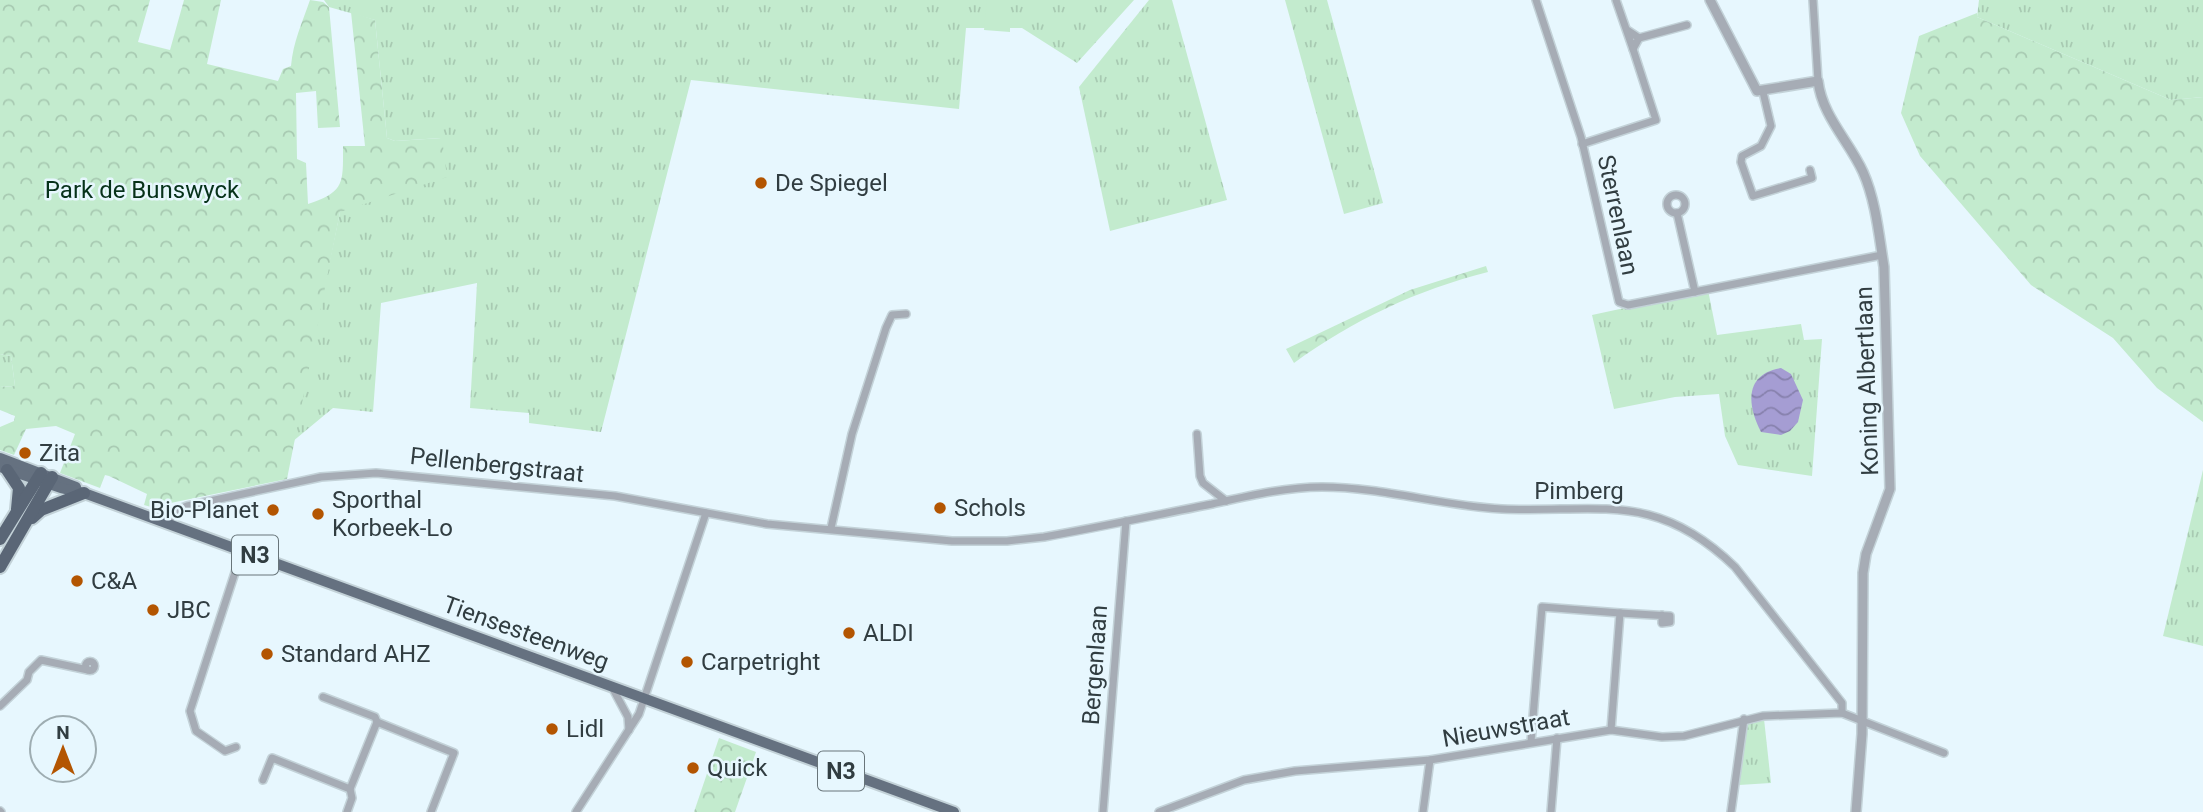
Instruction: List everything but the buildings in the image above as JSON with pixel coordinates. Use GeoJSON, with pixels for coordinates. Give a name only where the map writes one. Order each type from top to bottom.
{"type":"FeatureCollection","features":[{"type":"Feature","properties":{"kind":"highway"},"geometry":{"type":"LineString","coordinates":[[3,465],[16,480],[19,494],[13,519]]}},
{"type":"Feature","properties":{"kind":"highway"},"geometry":{"type":"LineString","coordinates":[[0,539],[45,479]]}},
{"type":"Feature","properties":{"kind":"highway"},"geometry":{"type":"LineString","coordinates":[[0,567],[25,526],[45,479]]}},
{"type":"Feature","properties":{"kind":"highway"},"geometry":{"type":"LineString","coordinates":[[25,526],[41,510],[84,493]]}},
{"type":"Feature","properties":{"kind":"main road","name":"Tiensesteenweg"},"geometry":{"type":"LineString","coordinates":[[3,465],[954,812]]}},
{"type":"Feature","properties":{"kind":"street","name":"Sterrenlaan"},"geometry":{"type":"LineString","coordinates":[[1536,0],[1583,144],[1616,298],[1628,305],[1882,255]]}},
{"type":"Feature","properties":{"kind":"street"},"geometry":{"type":"LineString","coordinates":[[1583,144],[1656,120],[1616,0]]}},
{"type":"Feature","properties":{"kind":"street"},"geometry":{"type":"LineString","coordinates":[[1710,0],[1758,92],[1818,81]]}},
{"type":"Feature","properties":{"kind":"street","name":"Koning Albertlaan"},"geometry":{"type":"LineString","coordinates":[[1813,0],[1818,81],[1823,105],[1865,176],[1882,255],[1890,489],[1866,554],[1863,573],[1862,722],[1856,812]]}},
{"type":"Feature","properties":{"kind":"street"},"geometry":{"type":"LineString","coordinates":[[1633,49],[1639,38],[1686,24]]}},
{"type":"Feature","properties":{"kind":"street"},"geometry":{"type":"LineString","coordinates":[[1627,30],[1639,38]]}},
{"type":"Feature","properties":{"kind":"street"},"geometry":{"type":"LineString","coordinates":[[1763,92],[1772,126],[1760,146],[1742,156],[1741,162],[1753,196],[1812,178],[1810,170]]}},
{"type":"Feature","properties":{"kind":"street"},"geometry":{"type":"LineString","coordinates":[[1677,213],[1695,292]]}},
{"type":"Feature","properties":{"kind":"street"},"geometry":{"type":"LineString","coordinates":[[831,528],[852,434],[886,328],[892,314],[906,314]]}},
{"type":"Feature","properties":{"kind":"street"},"geometry":{"type":"LineString","coordinates":[[1197,434],[1200,476],[1203,483],[1226,501]]}},
{"type":"Feature","properties":{"kind":"street","name":"Pellenbergstraat"},"geometry":{"type":"LineString","coordinates":[[167,524],[178,509],[187,506],[321,477],[376,473],[615,496],[767,524],[831,528]]}},
{"type":"Feature","properties":{"kind":"street","name":"Pimberg"},"geometry":{"type":"LineString","coordinates":[[831,528],[984,542],[1036,538],[1299,488],[1342,487],[1463,506],[1521,509],[1617,508],[1665,519],[1700,537],[1735,567],[1842,703],[1842,713]]}},
{"type":"Feature","properties":{"kind":"street"},"geometry":{"type":"LineString","coordinates":[[576,812],[629,730],[645,699],[706,513]]}},
{"type":"Feature","properties":{"kind":"street","name":"Bergenlaan"},"geometry":{"type":"LineString","coordinates":[[1103,812],[1126,521]]}},
{"type":"Feature","properties":{"kind":"street"},"geometry":{"type":"LineString","coordinates":[[236,747],[225,751],[196,731],[190,711],[242,551]]}},
{"type":"Feature","properties":{"kind":"street"},"geometry":{"type":"LineString","coordinates":[[1531,742],[1542,607],[1620,612],[1657,615],[1670,616],[1670,622],[1662,623],[1662,615]]}},
{"type":"Feature","properties":{"kind":"street"},"geometry":{"type":"LineString","coordinates":[[1611,730],[1620,612]]}},
{"type":"Feature","properties":{"kind":"street"},"geometry":{"type":"LineString","coordinates":[[0,706],[27,680],[29,672],[41,660],[88,670]]}},
{"type":"Feature","properties":{"kind":"street"},"geometry":{"type":"LineString","coordinates":[[611,687],[628,717],[629,730]]}},
{"type":"Feature","properties":{"kind":"street"},"geometry":{"type":"LineString","coordinates":[[323,697],[454,753],[430,812]]}},
{"type":"Feature","properties":{"kind":"street","name":"Nieuwstraat"},"geometry":{"type":"LineString","coordinates":[[1158,812],[1244,780],[1295,771],[1430,760],[1611,730],[1662,737],[1684,736],[1744,719],[1842,713],[1944,753]]}},
{"type":"Feature","properties":{"kind":"street"},"geometry":{"type":"LineString","coordinates":[[1731,812],[1744,719]]}},
{"type":"Feature","properties":{"kind":"street"},"geometry":{"type":"LineString","coordinates":[[347,812],[352,798],[350,789],[377,722]]}},
{"type":"Feature","properties":{"kind":"street"},"geometry":{"type":"LineString","coordinates":[[1551,812],[1557,737]]}},
{"type":"Feature","properties":{"kind":"street"},"geometry":{"type":"LineString","coordinates":[[263,780],[272,758],[350,789]]}},
{"type":"Feature","properties":{"kind":"street"},"geometry":{"type":"LineString","coordinates":[[1423,812],[1430,760]]}},
{"type":"Feature","properties":{"kind":"green space","name":"Park de Bunswyck"},"geometry":{"type":"Polygon","coordinates":[[[0,0],[150,0],[138,42],[170,50],[184,0],[221,0],[207,64],[278,81],[283,69],[291,66],[296,41],[310,0],[323,2],[329,7],[340,127],[318,128],[316,91],[296,93],[297,159],[306,163],[308,204],[329,195],[339,184],[343,169],[343,146],[365,146],[351,12],[375,20],[387,138],[395,141],[442,138],[447,177],[340,212],[287,479],[151,507],[144,505],[147,494],[109,476],[105,475],[100,488],[60,473],[75,434],[56,426],[26,429],[14,455],[0,450],[0,427],[14,421],[15,416],[0,410],[0,387],[15,386],[11,356],[0,354],[0,0]]]}},
{"type":"Feature","properties":{"kind":"green space"},"geometry":{"type":"Polygon","coordinates":[[[324,0],[1134,0],[1077,63],[1022,28],[966,28],[959,109],[691,80],[601,432],[529,423],[529,413],[470,408],[477,283],[381,303],[373,412],[333,408],[292,442],[340,212],[441,138],[395,141],[387,138],[375,20],[329,7],[324,0]]]}},
{"type":"Feature","properties":{"kind":"green space"},"geometry":{"type":"Polygon","coordinates":[[[987,0],[1010,0],[1010,32],[984,30],[987,0]]]}},
{"type":"Feature","properties":{"kind":"green space"},"geometry":{"type":"Polygon","coordinates":[[[1149,0],[1172,0],[1227,200],[1110,231],[1079,87],[1149,0]]]}},
{"type":"Feature","properties":{"kind":"green space"},"geometry":{"type":"Polygon","coordinates":[[[1285,0],[1327,0],[1383,203],[1344,214],[1285,0]]]}},
{"type":"Feature","properties":{"kind":"green space"},"geometry":{"type":"Polygon","coordinates":[[[1979,0],[2203,0],[2203,97],[2171,100],[1977,17],[1979,0]]]}},
{"type":"Feature","properties":{"kind":"green space"},"geometry":{"type":"Polygon","coordinates":[[[1977,13],[1977,17],[2171,100],[2203,97],[2203,422],[2157,388],[2113,338],[2031,285],[1920,156],[1901,113],[1919,36],[1977,13]]]}},
{"type":"Feature","properties":{"kind":"green space"},"geometry":{"type":"Polygon","coordinates":[[[1486,266],[1488,272],[1436,288],[1386,308],[1339,333],[1294,363],[1286,349],[1410,290],[1486,266]]]}},
{"type":"Feature","properties":{"kind":"green space"},"geometry":{"type":"Polygon","coordinates":[[[1708,290],[1717,335],[1801,324],[1804,340],[1822,339],[1812,476],[1738,465],[1725,436],[1719,394],[1675,397],[1614,409],[1592,315],[1708,290]]]}},
{"type":"Feature","properties":{"kind":"green space"},"geometry":{"type":"Polygon","coordinates":[[[0,354],[11,356],[15,386],[0,387],[0,354]]]}},
{"type":"Feature","properties":{"kind":"green space"},"geometry":{"type":"Polygon","coordinates":[[[2203,470],[2203,646],[2163,636],[2203,470]]]}},
{"type":"Feature","properties":{"kind":"green space"},"geometry":{"type":"Polygon","coordinates":[[[1764,719],[1771,783],[1739,785],[1747,723],[1764,719]]]}},
{"type":"Feature","properties":{"kind":"green space"},"geometry":{"type":"Polygon","coordinates":[[[719,738],[756,752],[735,812],[694,812],[719,738]]]}},
{"type":"Feature","properties":{"kind":"water"},"geometry":{"type":"Polygon","coordinates":[[[1781,368],[1791,374],[1803,400],[1798,422],[1790,431],[1781,435],[1761,432],[1753,411],[1752,392],[1760,377],[1781,368]]]}},
{"type":"Feature","properties":{"kind":"place","name":"De Spiegel"},"geometry":{"type":"Point","coordinates":[761,183]}},
{"type":"Feature","properties":{"kind":"place","name":"Zita"},"geometry":{"type":"Point","coordinates":[25,453]}},
{"type":"Feature","properties":{"kind":"place","name":"Schols"},"geometry":{"type":"Point","coordinates":[940,508]}},
{"type":"Feature","properties":{"kind":"place","name":"Bio-Planet"},"geometry":{"type":"Point","coordinates":[273,510]}},
{"type":"Feature","properties":{"kind":"place","name":"Sporthal Korbeek-Lo"},"geometry":{"type":"Point","coordinates":[318,514]}},
{"type":"Feature","properties":{"kind":"place","name":"C&A"},"geometry":{"type":"Point","coordinates":[77,581]}},
{"type":"Feature","properties":{"kind":"place","name":"JBC"},"geometry":{"type":"Point","coordinates":[153,610]}},
{"type":"Feature","properties":{"kind":"place","name":"ALDI"},"geometry":{"type":"Point","coordinates":[849,633]}},
{"type":"Feature","properties":{"kind":"place","name":"Standard AHZ"},"geometry":{"type":"Point","coordinates":[267,654]}},
{"type":"Feature","properties":{"kind":"place","name":"Carpetright"},"geometry":{"type":"Point","coordinates":[687,662]}},
{"type":"Feature","properties":{"kind":"place","name":"Lidl"},"geometry":{"type":"Point","coordinates":[552,729]}},
{"type":"Feature","properties":{"kind":"place","name":"Quick"},"geometry":{"type":"Point","coordinates":[693,768]}}]}
